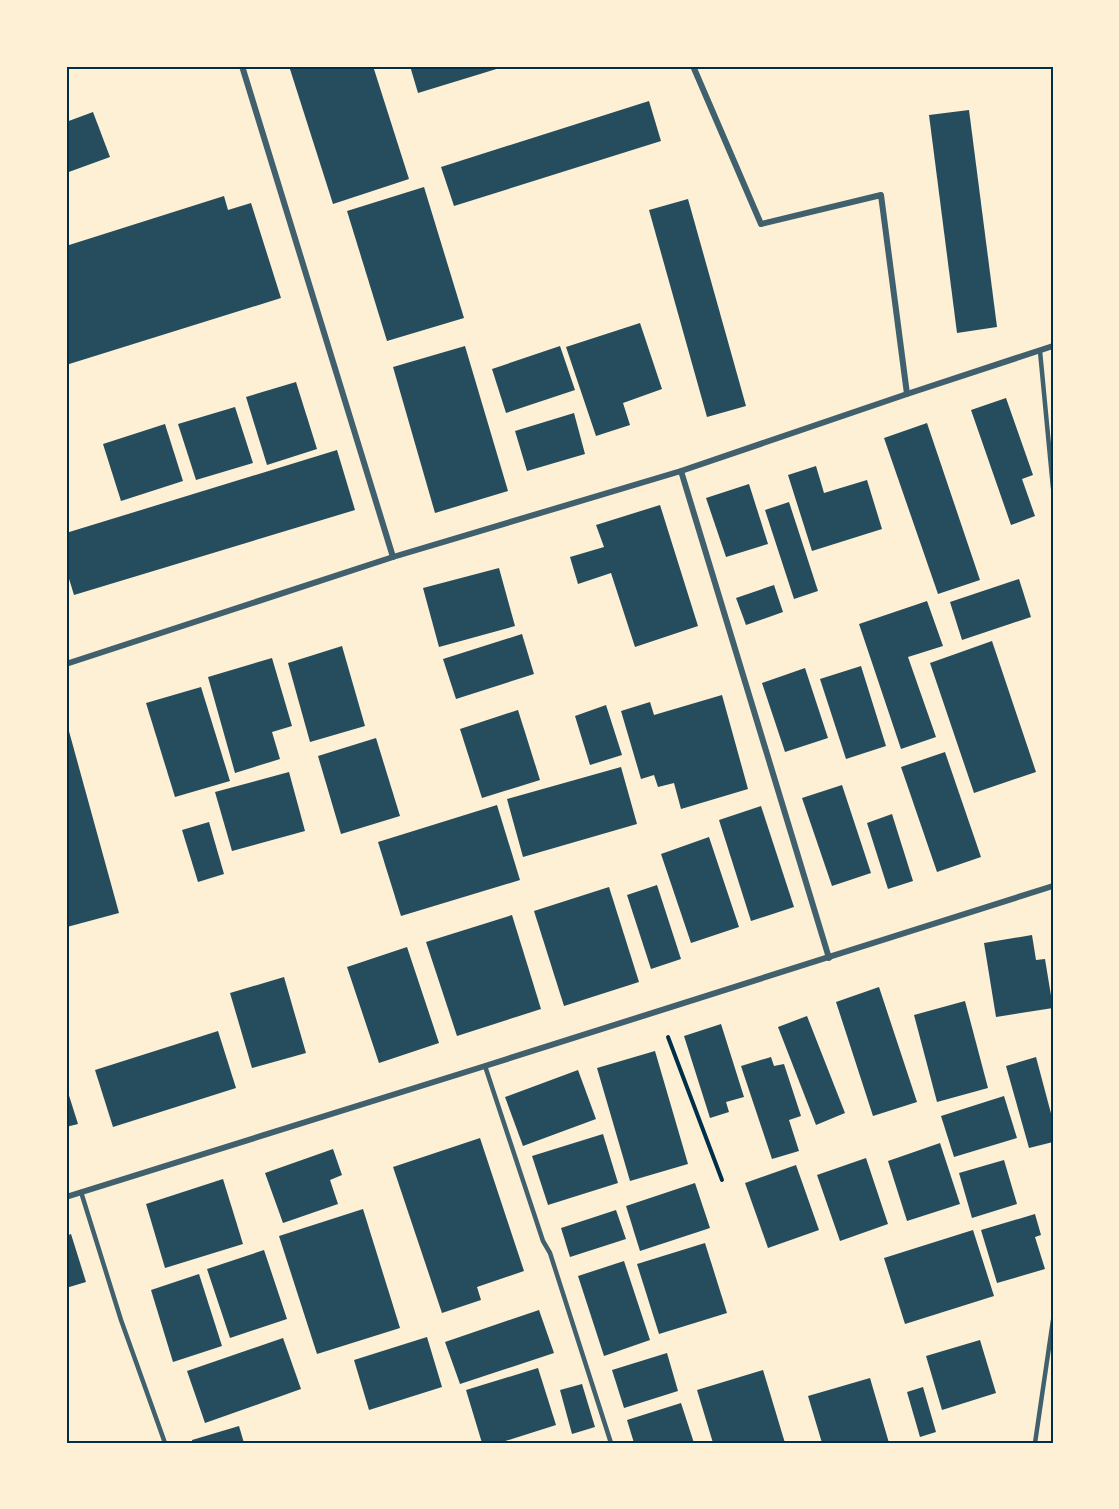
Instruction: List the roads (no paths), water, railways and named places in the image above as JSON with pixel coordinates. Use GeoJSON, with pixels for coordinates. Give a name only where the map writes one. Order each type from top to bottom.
{"type":"FeatureCollection","features":[{"type":"Feature","properties":{"kind":"street"},"geometry":{"type":"LineString","coordinates":[[242,66],[393,557]]}},
{"type":"Feature","properties":{"kind":"street"},"geometry":{"type":"LineString","coordinates":[[693,66],[761,224],[881,195],[907,394]]}},
{"type":"Feature","properties":{"kind":"street"},"geometry":{"type":"LineString","coordinates":[[66,664],[393,557],[681,471],[1053,346]]}},
{"type":"Feature","properties":{"kind":"street"},"geometry":{"type":"LineString","coordinates":[[681,471],[829,958]]}},
{"type":"Feature","properties":{"kind":"street"},"geometry":{"type":"LineString","coordinates":[[66,1197],[1053,886]]}},
{"type":"Feature","properties":{"kind":"lane"},"geometry":{"type":"LineString","coordinates":[[1040,351],[1053,488]]}},
{"type":"Feature","properties":{"kind":"lane"},"geometry":{"type":"LineString","coordinates":[[485,1066],[543,1240],[550,1253],[611,1443]]}},
{"type":"Feature","properties":{"kind":"lane"},"geometry":{"type":"LineString","coordinates":[[81,1192],[121,1320],[165,1443]]}},
{"type":"Feature","properties":{"kind":"lane"},"geometry":{"type":"LineString","coordinates":[[1035,1443],[1053,1320]]}}]}
